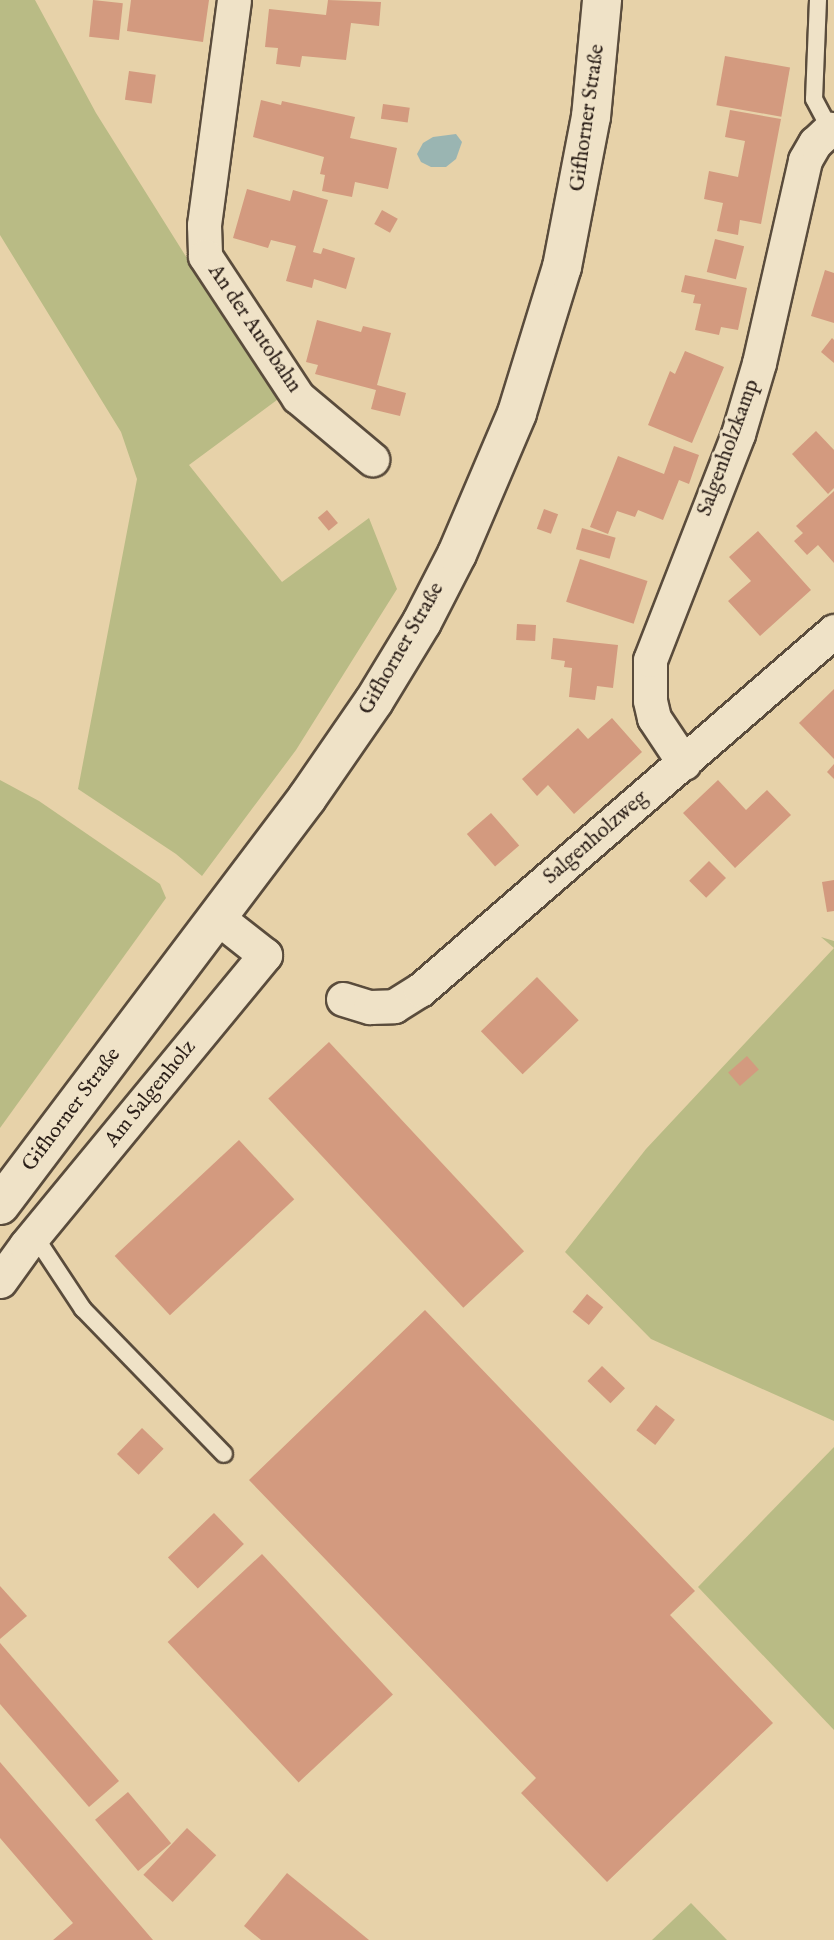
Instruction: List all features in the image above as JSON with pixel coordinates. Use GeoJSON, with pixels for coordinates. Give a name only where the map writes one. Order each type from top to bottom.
{"type":"FeatureCollection","features":[{"type":"Feature","properties":{"kind":"main road","name":"Gifhorner Straße"},"geometry":{"type":"LineString","coordinates":[[0,1205],[307,798],[374,701],[422,622],[489,484],[525,389],[562,267],[591,117],[602,0]]}},
{"type":"Feature","properties":{"kind":"street","name":"An der Autobahn"},"geometry":{"type":"LineString","coordinates":[[234,0],[204,225],[205,256],[298,397],[372,459]]}},
{"type":"Feature","properties":{"kind":"street","name":"Salgenholzkamp"},"geometry":{"type":"LineString","coordinates":[[684,763],[654,718],[650,660],[738,434],[760,362],[805,160],[815,143],[832,129]]}},
{"type":"Feature","properties":{"kind":"street","name":"Salgenholzweg"},"geometry":{"type":"LineString","coordinates":[[343,999],[370,1007],[394,1006],[420,990],[834,631]]}},
{"type":"Feature","properties":{"kind":"street","name":"Am Salgenholz"},"geometry":{"type":"LineString","coordinates":[[0,1281],[34,1235],[265,955],[218,918]]}},
{"type":"Feature","properties":{"kind":"lane","name":"Salgenholzkamp"},"geometry":{"type":"LineString","coordinates":[[818,0],[814,99],[832,129]]}},
{"type":"Feature","properties":{"kind":"lane"},"geometry":{"type":"LineString","coordinates":[[34,1235],[83,1309],[224,1454]]}},
{"type":"Feature","properties":{"kind":"green space"},"geometry":{"type":"Polygon","coordinates":[[[0,0],[35,0],[96,113],[185,255],[281,397],[189,465],[282,582],[369,518],[397,589],[296,750],[202,876],[176,854],[78,789],[137,479],[121,432],[0,235],[0,0]]]}},
{"type":"Feature","properties":{"kind":"green space"},"geometry":{"type":"Polygon","coordinates":[[[0,780],[39,801],[160,884],[166,898],[0,1128],[0,780]]]}},
{"type":"Feature","properties":{"kind":"green space"},"geometry":{"type":"Polygon","coordinates":[[[821,937],[834,941],[834,948],[821,937]]]}},
{"type":"Feature","properties":{"kind":"green space"},"geometry":{"type":"Polygon","coordinates":[[[834,948],[834,1421],[651,1339],[565,1252],[646,1149],[834,948]]]}},
{"type":"Feature","properties":{"kind":"green space"},"geometry":{"type":"Polygon","coordinates":[[[834,1447],[834,1730],[698,1587],[834,1447]]]}},
{"type":"Feature","properties":{"kind":"green space"},"geometry":{"type":"Polygon","coordinates":[[[691,1903],[727,1940],[652,1940],[691,1903]]]}},
{"type":"Feature","properties":{"kind":"water"},"geometry":{"type":"Polygon","coordinates":[[[456,134],[462,142],[456,159],[446,167],[431,167],[421,162],[417,154],[423,143],[433,137],[456,134]]]}},
{"type":"Feature","properties":{"kind":"building"},"geometry":{"type":"Polygon","coordinates":[[[93,0],[123,3],[119,40],[89,37],[93,0]]]}},
{"type":"Feature","properties":{"kind":"building"},"geometry":{"type":"Polygon","coordinates":[[[131,0],[209,0],[203,42],[127,31],[131,0]]]}},
{"type":"Feature","properties":{"kind":"building"},"geometry":{"type":"Polygon","coordinates":[[[328,0],[381,2],[379,26],[351,23],[346,60],[302,56],[300,67],[276,64],[278,48],[265,47],[269,9],[326,15],[328,0]]]}},
{"type":"Feature","properties":{"kind":"building"},"geometry":{"type":"Polygon","coordinates":[[[725,56],[790,67],[781,117],[716,105],[725,56]]]}},
{"type":"Feature","properties":{"kind":"building"},"geometry":{"type":"Polygon","coordinates":[[[129,71],[156,75],[152,103],[125,100],[129,71]]]}},
{"type":"Feature","properties":{"kind":"building"},"geometry":{"type":"Polygon","coordinates":[[[261,100],[281,105],[282,101],[355,117],[350,138],[397,148],[388,189],[355,182],[352,197],[322,191],[325,175],[320,174],[324,157],[253,137],[261,100]]]}},
{"type":"Feature","properties":{"kind":"building"},"geometry":{"type":"Polygon","coordinates":[[[383,104],[410,108],[408,123],[381,119],[383,104]]]}},
{"type":"Feature","properties":{"kind":"building"},"geometry":{"type":"Polygon","coordinates":[[[730,110],[781,119],[761,224],[740,220],[738,235],[717,231],[723,203],[704,199],[709,171],[738,177],[745,141],[725,137],[730,110]]]}},
{"type":"Feature","properties":{"kind":"building"},"geometry":{"type":"Polygon","coordinates":[[[247,189],[290,201],[293,190],[328,200],[313,252],[321,254],[323,248],[355,258],[346,289],[314,279],[312,288],[286,281],[296,246],[271,240],[268,248],[233,238],[247,189]]]}},
{"type":"Feature","properties":{"kind":"building"},"geometry":{"type":"Polygon","coordinates":[[[382,210],[398,219],[390,233],[374,224],[382,210]]]}},
{"type":"Feature","properties":{"kind":"building"},"geometry":{"type":"Polygon","coordinates":[[[715,239],[744,246],[736,279],[707,272],[715,239]]]}},
{"type":"Feature","properties":{"kind":"building"},"geometry":{"type":"Polygon","coordinates":[[[825,270],[834,273],[834,323],[811,316],[825,270]]]}},
{"type":"Feature","properties":{"kind":"building"},"geometry":{"type":"Polygon","coordinates":[[[685,275],[747,288],[738,330],[721,327],[719,335],[695,330],[701,304],[693,303],[695,295],[681,292],[685,275]]]}},
{"type":"Feature","properties":{"kind":"building"},"geometry":{"type":"Polygon","coordinates":[[[317,320],[361,332],[363,326],[391,333],[377,385],[406,393],[400,416],[371,409],[376,390],[315,374],[318,365],[306,362],[317,320]]]}},
{"type":"Feature","properties":{"kind":"building"},"geometry":{"type":"Polygon","coordinates":[[[832,338],[834,340],[834,363],[821,352],[832,338]]]}},
{"type":"Feature","properties":{"kind":"building"},"geometry":{"type":"Polygon","coordinates":[[[685,351],[724,367],[692,443],[648,425],[670,371],[675,374],[685,351]]]}},
{"type":"Feature","properties":{"kind":"building"},"geometry":{"type":"Polygon","coordinates":[[[816,431],[834,450],[834,488],[828,494],[792,454],[816,431]]]}},
{"type":"Feature","properties":{"kind":"building"},"geometry":{"type":"Polygon","coordinates":[[[674,446],[699,455],[689,484],[679,480],[663,520],[638,510],[635,517],[617,511],[608,534],[590,527],[618,456],[664,474],[674,446]]]}},
{"type":"Feature","properties":{"kind":"building"},"geometry":{"type":"Polygon","coordinates":[[[834,491],[834,563],[818,545],[807,555],[794,541],[803,533],[796,526],[834,491]]]}},
{"type":"Feature","properties":{"kind":"building"},"geometry":{"type":"Polygon","coordinates":[[[544,509],[558,514],[551,534],[537,529],[544,509]]]}},
{"type":"Feature","properties":{"kind":"building"},"geometry":{"type":"Polygon","coordinates":[[[327,510],[338,523],[329,531],[318,518],[327,510]]]}},
{"type":"Feature","properties":{"kind":"building"},"geometry":{"type":"Polygon","coordinates":[[[582,528],[616,538],[610,559],[576,549],[582,528]]]}},
{"type":"Feature","properties":{"kind":"building"},"geometry":{"type":"Polygon","coordinates":[[[758,531],[811,590],[760,636],[728,601],[751,581],[729,557],[758,531]]]}},
{"type":"Feature","properties":{"kind":"building"},"geometry":{"type":"Polygon","coordinates":[[[580,559],[648,581],[634,624],[566,602],[580,559]]]}},
{"type":"Feature","properties":{"kind":"building"},"geometry":{"type":"Polygon","coordinates":[[[517,624],[536,625],[535,641],[516,640],[517,624]]]}},
{"type":"Feature","properties":{"kind":"building"},"geometry":{"type":"Polygon","coordinates":[[[553,638],[618,645],[613,688],[597,686],[595,700],[569,697],[572,668],[564,667],[565,661],[551,659],[553,638]]]}},
{"type":"Feature","properties":{"kind":"building"},"geometry":{"type":"Polygon","coordinates":[[[834,689],[834,759],[799,723],[834,689]]]}},
{"type":"Feature","properties":{"kind":"building"},"geometry":{"type":"Polygon","coordinates":[[[612,718],[642,752],[574,814],[548,785],[537,796],[522,779],[578,728],[588,739],[612,718]]]}},
{"type":"Feature","properties":{"kind":"building"},"geometry":{"type":"Polygon","coordinates":[[[834,764],[834,779],[827,772],[834,764]]]}},
{"type":"Feature","properties":{"kind":"building"},"geometry":{"type":"Polygon","coordinates":[[[718,780],[746,810],[767,790],[791,815],[735,868],[683,813],[718,780]]]}},
{"type":"Feature","properties":{"kind":"building"},"geometry":{"type":"Polygon","coordinates":[[[491,813],[519,845],[495,866],[467,834],[491,813]]]}},
{"type":"Feature","properties":{"kind":"building"},"geometry":{"type":"Polygon","coordinates":[[[709,861],[726,878],[706,898],[689,881],[709,861]]]}},
{"type":"Feature","properties":{"kind":"building"},"geometry":{"type":"Polygon","coordinates":[[[834,880],[834,911],[827,912],[822,882],[834,880]]]}},
{"type":"Feature","properties":{"kind":"building"},"geometry":{"type":"Polygon","coordinates":[[[537,977],[579,1020],[523,1074],[481,1031],[537,977]]]}},
{"type":"Feature","properties":{"kind":"building"},"geometry":{"type":"Polygon","coordinates":[[[329,1042],[524,1251],[463,1308],[268,1099],[329,1042]]]}},
{"type":"Feature","properties":{"kind":"building"},"geometry":{"type":"Polygon","coordinates":[[[747,1056],[759,1070],[740,1086],[728,1072],[747,1056]]]}},
{"type":"Feature","properties":{"kind":"building"},"geometry":{"type":"Polygon","coordinates":[[[239,1140],[294,1199],[170,1315],[115,1256],[239,1140]]]}},
{"type":"Feature","properties":{"kind":"building"},"geometry":{"type":"Polygon","coordinates":[[[587,1294],[603,1307],[589,1325],[573,1312],[587,1294]]]}},
{"type":"Feature","properties":{"kind":"building"},"geometry":{"type":"Polygon","coordinates":[[[425,1310],[695,1591],[670,1615],[773,1723],[607,1882],[521,1793],[536,1778],[249,1480],[425,1310]]]}},
{"type":"Feature","properties":{"kind":"building"},"geometry":{"type":"Polygon","coordinates":[[[602,1366],[625,1388],[610,1403],[587,1381],[602,1366]]]}},
{"type":"Feature","properties":{"kind":"building"},"geometry":{"type":"Polygon","coordinates":[[[656,1405],[675,1420],[655,1445],[636,1430],[656,1405]]]}},
{"type":"Feature","properties":{"kind":"building"},"geometry":{"type":"Polygon","coordinates":[[[142,1428],[164,1449],[139,1475],[117,1454],[142,1428]]]}},
{"type":"Feature","properties":{"kind":"building"},"geometry":{"type":"Polygon","coordinates":[[[214,1513],[244,1544],[198,1588],[168,1557],[214,1513]]]}},
{"type":"Feature","properties":{"kind":"building"},"geometry":{"type":"Polygon","coordinates":[[[262,1554],[393,1694],[299,1782],[168,1642],[262,1554]]]}},
{"type":"Feature","properties":{"kind":"building"},"geometry":{"type":"Polygon","coordinates":[[[0,1586],[27,1616],[0,1639],[0,1586]]]}},
{"type":"Feature","properties":{"kind":"building"},"geometry":{"type":"Polygon","coordinates":[[[0,1643],[119,1781],[89,1807],[0,1704],[0,1643]]]}},
{"type":"Feature","properties":{"kind":"building"},"geometry":{"type":"Polygon","coordinates":[[[0,1762],[153,1940],[53,1940],[73,1923],[0,1838],[0,1762]]]}},
{"type":"Feature","properties":{"kind":"building"},"geometry":{"type":"Polygon","coordinates":[[[128,1792],[171,1843],[138,1871],[95,1820],[128,1792]]]}},
{"type":"Feature","properties":{"kind":"building"},"geometry":{"type":"Polygon","coordinates":[[[187,1828],[216,1855],[173,1902],[143,1875],[187,1828]]]}},
{"type":"Feature","properties":{"kind":"building"},"geometry":{"type":"Polygon","coordinates":[[[287,1873],[369,1940],[261,1940],[244,1926],[287,1873]]]}}]}
